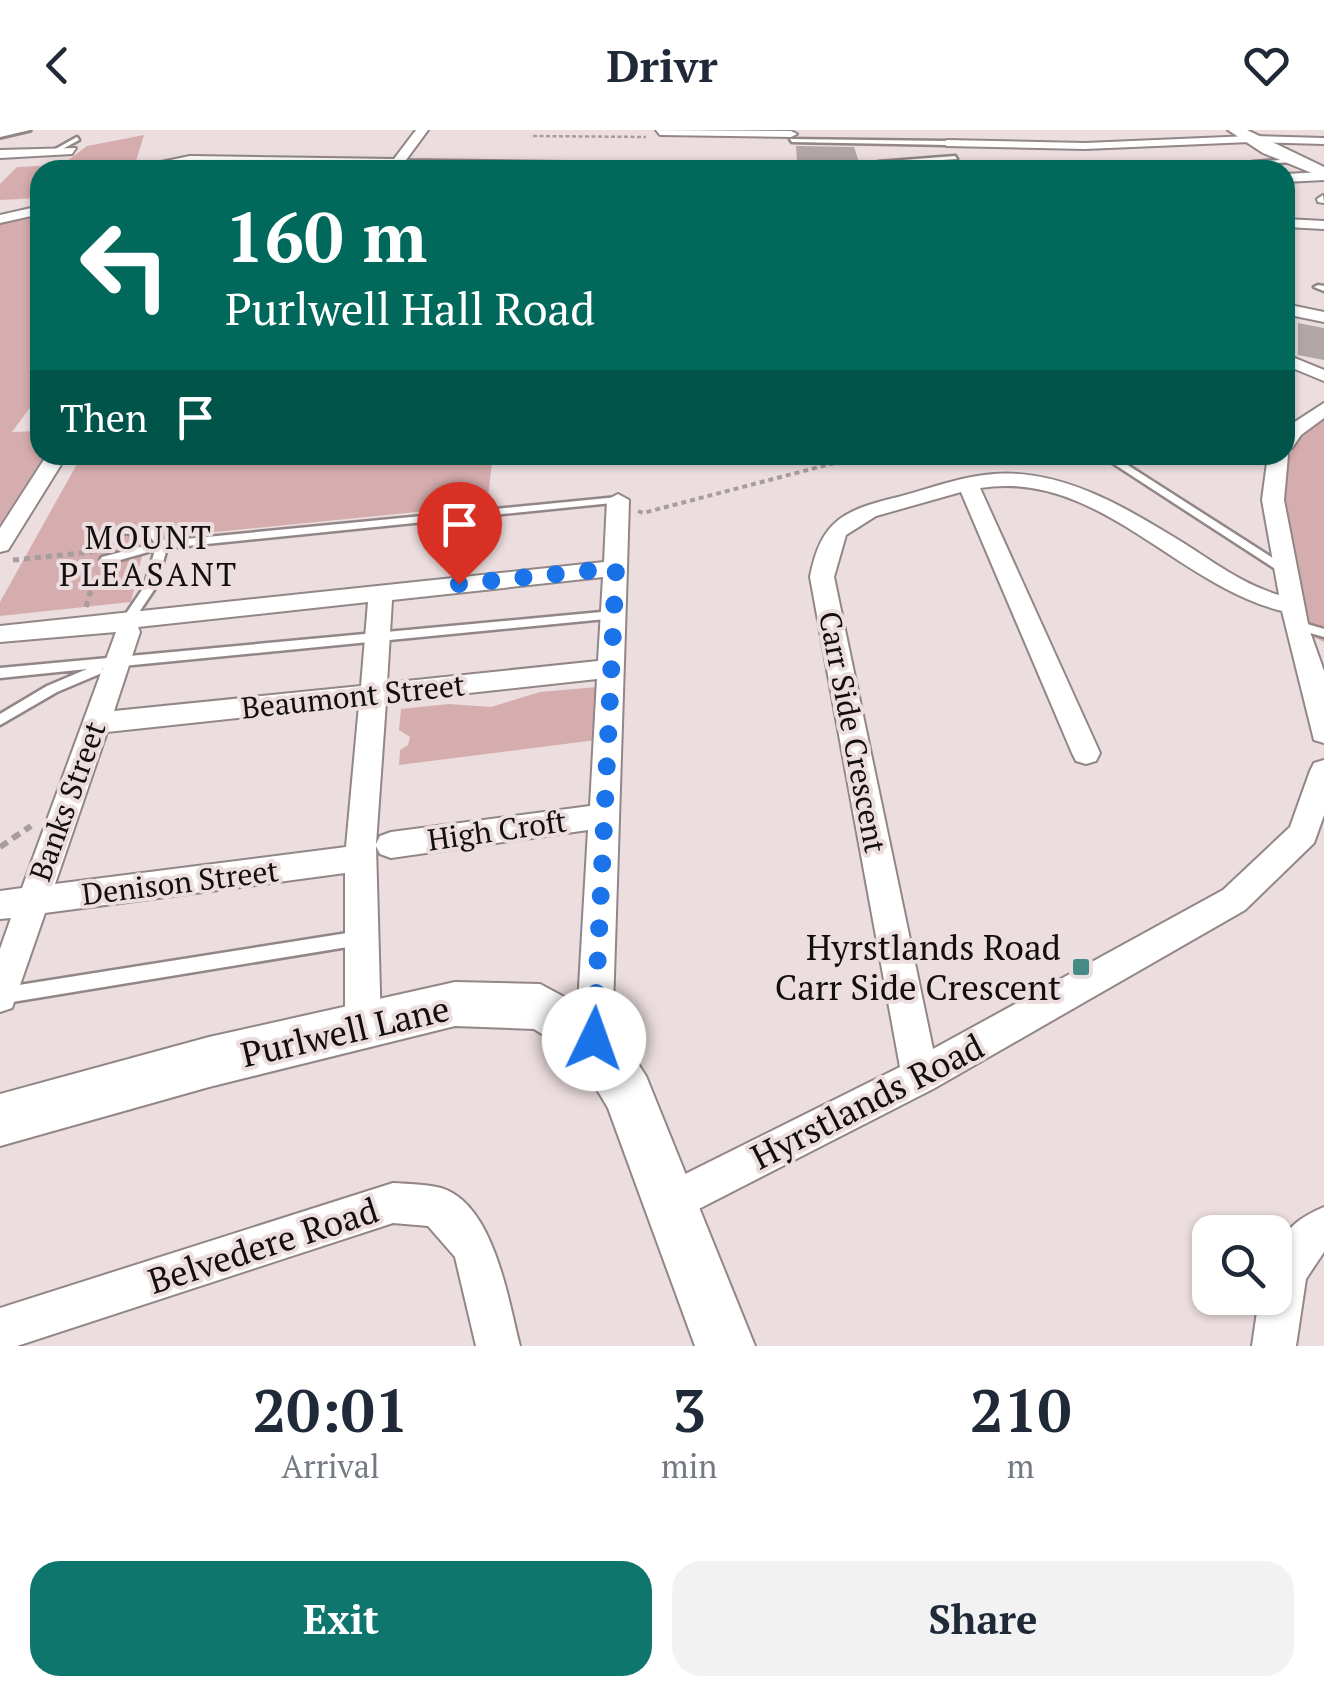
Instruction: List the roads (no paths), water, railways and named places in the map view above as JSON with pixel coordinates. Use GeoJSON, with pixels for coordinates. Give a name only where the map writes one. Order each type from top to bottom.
{"type":"FeatureCollection","features":[{"type":"Feature","properties":{"kind":"main road"},"geometry":{"type":"LineString","coordinates":[[0,132],[21,130]]}},
{"type":"Feature","properties":{"kind":"street"},"geometry":{"type":"LineString","coordinates":[[400,160],[422,130]]}},
{"type":"Feature","properties":{"kind":"street"},"geometry":{"type":"LineString","coordinates":[[941,130],[956,160]]}},
{"type":"Feature","properties":{"kind":"street"},"geometry":{"type":"LineString","coordinates":[[0,142],[11,131]]}},
{"type":"Feature","properties":{"kind":"street"},"geometry":{"type":"LineString","coordinates":[[656,160],[660,133],[791,135],[793,160]]}},
{"type":"Feature","properties":{"kind":"street"},"geometry":{"type":"LineString","coordinates":[[948,143],[1100,145],[1248,137],[1324,141]]}},
{"type":"Feature","properties":{"kind":"street"},"geometry":{"type":"LineString","coordinates":[[1248,137],[1292,160]]}},
{"type":"Feature","properties":{"kind":"street"},"geometry":{"type":"LineString","coordinates":[[1307,141],[1324,151]]}},
{"type":"Feature","properties":{"kind":"street"},"geometry":{"type":"LineString","coordinates":[[412,144],[432,145]]}},
{"type":"Feature","properties":{"kind":"street"},"geometry":{"type":"LineString","coordinates":[[0,154],[55,152],[74,145]]}},
{"type":"Feature","properties":{"kind":"street"},"geometry":{"type":"LineString","coordinates":[[1100,145],[1111,158]]}},
{"type":"Feature","properties":{"kind":"street"},"geometry":{"type":"LineString","coordinates":[[1295,161],[1324,175]]}},
{"type":"Feature","properties":{"kind":"street"},"geometry":{"type":"LineString","coordinates":[[1295,177],[1324,175]]}},
{"type":"Feature","properties":{"kind":"street"},"geometry":{"type":"LineString","coordinates":[[0,218],[30,212]]}},
{"type":"Feature","properties":{"kind":"street"},"geometry":{"type":"LineString","coordinates":[[1295,224],[1324,225]]}},
{"type":"Feature","properties":{"kind":"street"},"geometry":{"type":"LineString","coordinates":[[1295,311],[1324,317]]}},
{"type":"Feature","properties":{"kind":"street"},"geometry":{"type":"LineString","coordinates":[[1295,364],[1324,376]]}},
{"type":"Feature","properties":{"kind":"street"},"geometry":{"type":"LineString","coordinates":[[1295,430],[1324,409]]}},
{"type":"Feature","properties":{"kind":"street"},"geometry":{"type":"LineString","coordinates":[[0,545],[51,465]]}},
{"type":"Feature","properties":{"kind":"street"},"geometry":{"type":"LineString","coordinates":[[1277,465],[1273,500],[1324,733]]}},
{"type":"Feature","properties":{"kind":"street","name":"Carr Side Crescent"},"geometry":{"type":"LineString","coordinates":[[920,1076],[822,577],[827,543],[846,522],[878,508],[992,479],[1068,490],[1176,549],[1254,599],[1296,615]]}},
{"type":"Feature","properties":{"kind":"street"},"geometry":{"type":"LineString","coordinates":[[970,486],[1086,753]]}},
{"type":"Feature","properties":{"kind":"street"},"geometry":{"type":"LineString","coordinates":[[594,1039],[618,500]]}},
{"type":"Feature","properties":{"kind":"street"},"geometry":{"type":"LineString","coordinates":[[0,634],[125,624],[147,616],[616,568]]}},
{"type":"Feature","properties":{"kind":"street"},"geometry":{"type":"LineString","coordinates":[[362,1028],[360,858],[381,592]]}},
{"type":"Feature","properties":{"kind":"street","name":"Banks Street"},"geometry":{"type":"LineString","coordinates":[[0,996],[16,903],[96,723],[128,632],[125,624]]}},
{"type":"Feature","properties":{"kind":"street","name":"Beaumont Street"},"geometry":{"type":"LineString","coordinates":[[96,723],[610,668]]}},
{"type":"Feature","properties":{"kind":"street","name":"Hyrstlands Road"},"geometry":{"type":"LineString","coordinates":[[671,1202],[920,1076],[1234,900],[1303,834],[1324,771]]}},
{"type":"Feature","properties":{"kind":"street","name":"High Croft"},"geometry":{"type":"LineString","coordinates":[[391,845],[604,816]]}},
{"type":"Feature","properties":{"kind":"street","name":"Denison Street"},"geometry":{"type":"LineString","coordinates":[[16,903],[360,858]]}},
{"type":"Feature","properties":{"kind":"street","name":"Purlwell Lane"},"geometry":{"type":"LineString","coordinates":[[0,1120],[208,1062],[455,1004],[540,1007],[594,1039],[628,1094],[725,1346]]}},
{"type":"Feature","properties":{"kind":"street","name":"Belvedere Road"},"geometry":{"type":"LineString","coordinates":[[0,1330],[393,1203],[438,1207],[473,1246],[498,1346]]}},
{"type":"Feature","properties":{"kind":"street"},"geometry":{"type":"LineString","coordinates":[[1274,1346],[1281,1288],[1304,1238],[1324,1228]]}},
{"type":"Feature","properties":{"kind":"lane"},"geometry":{"type":"LineString","coordinates":[[791,135],[948,143]]}},
{"type":"Feature","properties":{"kind":"lane"},"geometry":{"type":"LineString","coordinates":[[1121,465],[1288,572]]}},
{"type":"Feature","properties":{"kind":"lane"},"geometry":{"type":"LineString","coordinates":[[102,556],[162,545],[618,500]]}},
{"type":"Feature","properties":{"kind":"lane"},"geometry":{"type":"LineString","coordinates":[[123,532],[152,532],[162,545]]}},
{"type":"Feature","properties":{"kind":"lane"},"geometry":{"type":"LineString","coordinates":[[125,624],[150,586],[162,545]]}},
{"type":"Feature","properties":{"kind":"lane"},"geometry":{"type":"LineString","coordinates":[[0,672],[612,615]]}},
{"type":"Feature","properties":{"kind":"lane"},"geometry":{"type":"LineString","coordinates":[[1296,615],[1324,632]]}},
{"type":"Feature","properties":{"kind":"lane","name":"Banks Street"},"geometry":{"type":"LineString","coordinates":[[0,720],[52,689],[117,664]]}},
{"type":"Feature","properties":{"kind":"lane"},"geometry":{"type":"LineString","coordinates":[[0,996],[361,938]]}},
{"type":"Feature","properties":{"kind":"place","name":"Hyrstlands Road Carr Side Crescent"},"geometry":{"type":"Point","coordinates":[1081,967]}},
{"type":"Feature","properties":{"kind":"district","name":"MOUNT PLEASANT"},"geometry":{"type":"Point","coordinates":[149,556]}}]}
